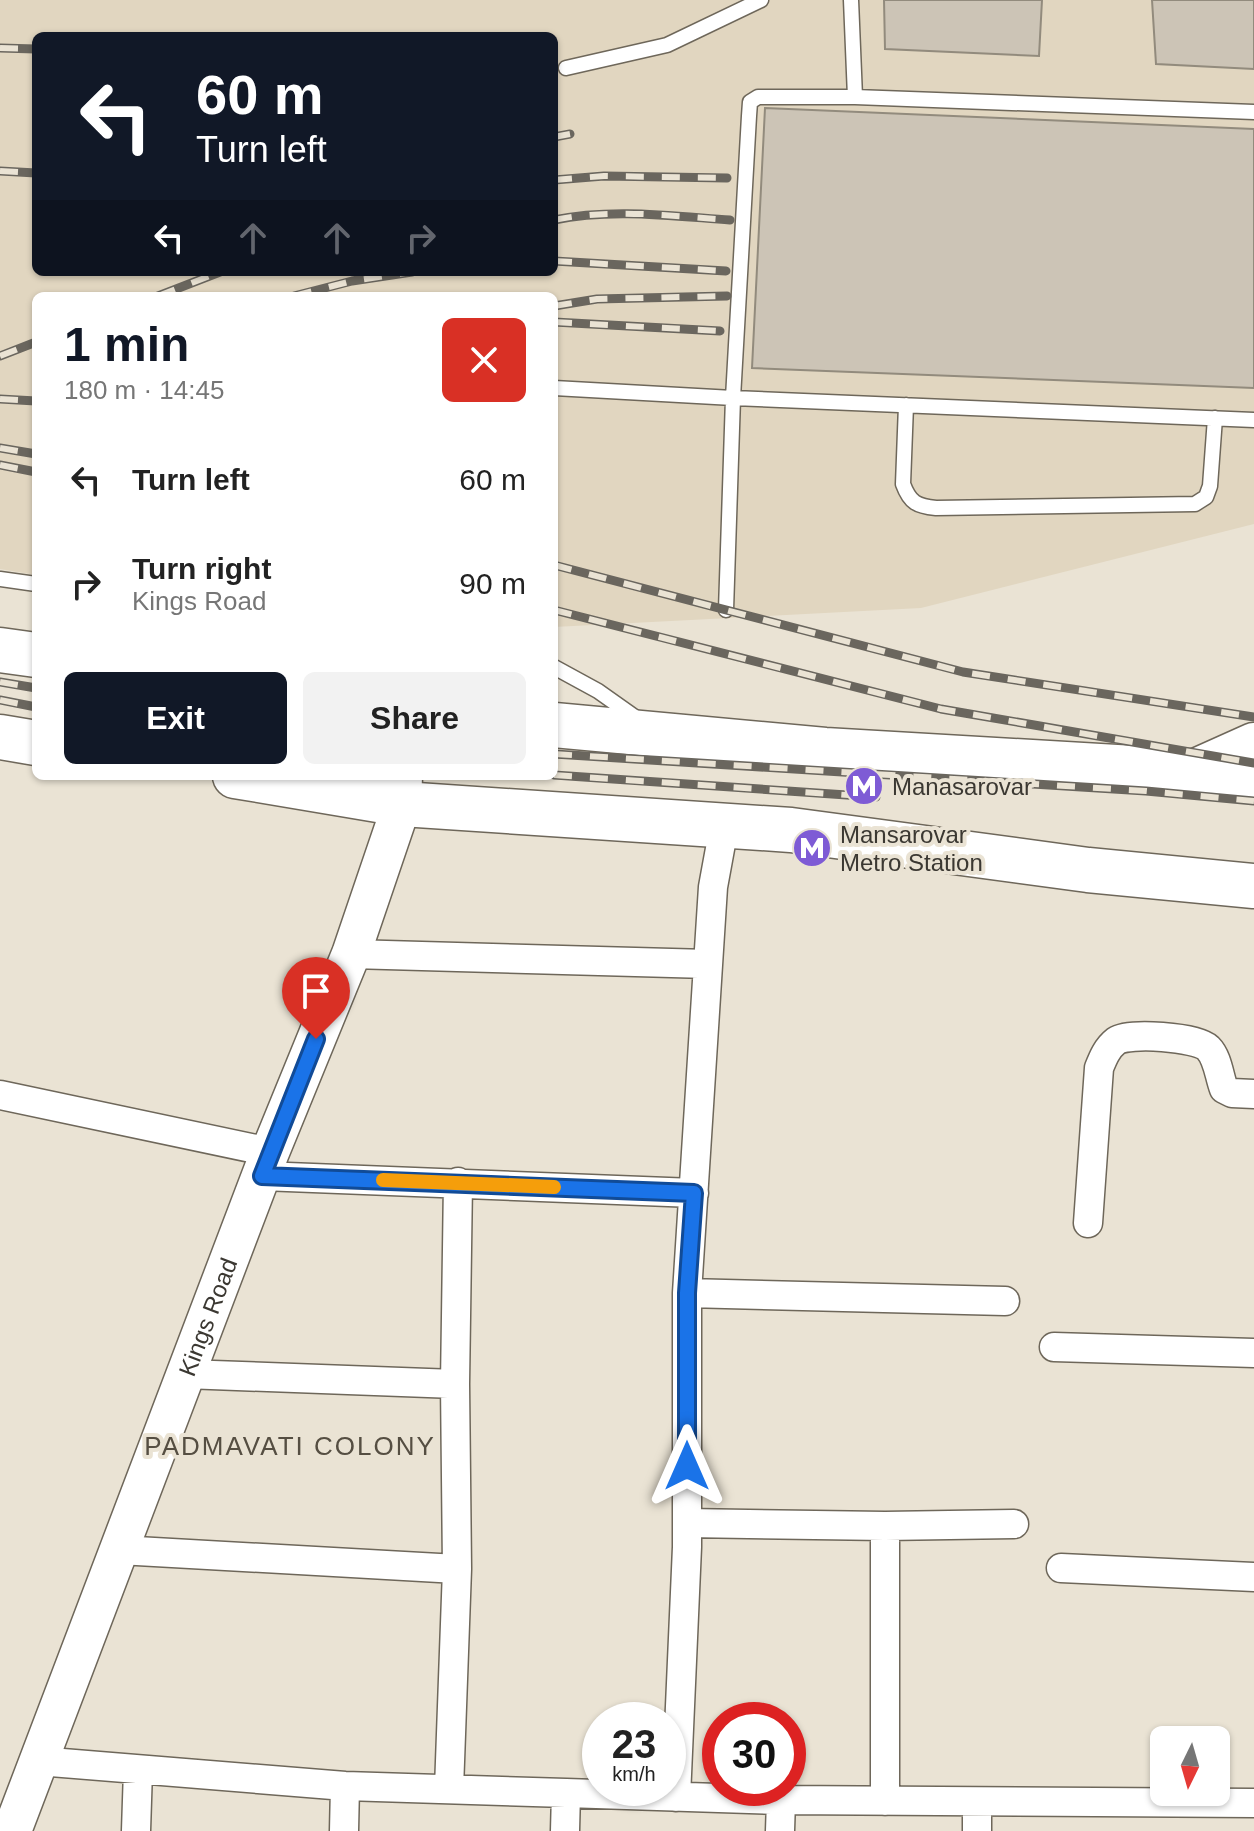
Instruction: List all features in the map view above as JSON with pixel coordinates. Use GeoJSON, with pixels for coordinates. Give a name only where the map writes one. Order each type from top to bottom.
{"type":"FeatureCollection","features":[{"type":"Feature","properties":{"kind":"main road"},"geometry":{"type":"LineString","coordinates":[[0,650],[32,654]]}},
{"type":"Feature","properties":{"kind":"main road"},"geometry":{"type":"LineString","coordinates":[[558,725],[825,750],[1254,775]]}},
{"type":"Feature","properties":{"kind":"main road"},"geometry":{"type":"LineString","coordinates":[[0,737],[32,742]]}},
{"type":"Feature","properties":{"kind":"main road"},"geometry":{"type":"LineString","coordinates":[[1196,771],[1254,745]]}},
{"type":"Feature","properties":{"kind":"main road"},"geometry":{"type":"LineString","coordinates":[[283,780],[402,790],[724,827],[791,830],[1088,870],[1254,886]]}},
{"type":"Feature","properties":{"kind":"street","name":"Kings Road"},"geometry":{"type":"LineString","coordinates":[[12,1831],[266,1164],[351,954],[402,790]]}},
{"type":"Feature","properties":{"kind":"street"},"geometry":{"type":"LineString","coordinates":[[680,1702],[687,1523],[687,1293],[713,887],[724,827]]}},
{"type":"Feature","properties":{"kind":"street"},"geometry":{"type":"LineString","coordinates":[[351,954],[708,964]]}},
{"type":"Feature","properties":{"kind":"street"},"geometry":{"type":"LineString","coordinates":[[1088,1223],[1099,1068],[1105,1053],[1116,1041],[1131,1036],[1192,1041],[1207,1046],[1215,1058],[1224,1089],[1232,1093],[1254,1094]]}},
{"type":"Feature","properties":{"kind":"street"},"geometry":{"type":"LineString","coordinates":[[3,1102],[266,1164],[458,1182],[694,1193]]}},
{"type":"Feature","properties":{"kind":"street"},"geometry":{"type":"LineString","coordinates":[[449,1789],[457,1569],[455,1384],[458,1182]]}},
{"type":"Feature","properties":{"kind":"street"},"geometry":{"type":"LineString","coordinates":[[687,1293],[1005,1301]]}},
{"type":"Feature","properties":{"kind":"street"},"geometry":{"type":"LineString","coordinates":[[1054,1347],[1254,1353]]}},
{"type":"Feature","properties":{"kind":"street"},"geometry":{"type":"LineString","coordinates":[[185,1374],[455,1384]]}},
{"type":"Feature","properties":{"kind":"street"},"geometry":{"type":"LineString","coordinates":[[687,1523],[1014,1524]]}},
{"type":"Feature","properties":{"kind":"street"},"geometry":{"type":"LineString","coordinates":[[885,1526],[885,1801]]}},
{"type":"Feature","properties":{"kind":"street"},"geometry":{"type":"LineString","coordinates":[[119,1550],[457,1569]]}},
{"type":"Feature","properties":{"kind":"street"},"geometry":{"type":"LineString","coordinates":[[1061,1568],[1254,1577]]}},
{"type":"Feature","properties":{"kind":"street"},"geometry":{"type":"LineString","coordinates":[[38,1761],[345,1786],[582,1794]]}},
{"type":"Feature","properties":{"kind":"street"},"geometry":{"type":"LineString","coordinates":[[136,1831],[138,1770]]}},
{"type":"Feature","properties":{"kind":"street"},"geometry":{"type":"LineString","coordinates":[[344,1831],[345,1786]]}},
{"type":"Feature","properties":{"kind":"street"},"geometry":{"type":"LineString","coordinates":[[565,1831],[566,1793]]}},
{"type":"Feature","properties":{"kind":"street"},"geometry":{"type":"LineString","coordinates":[[806,1800],[1254,1803]]}},
{"type":"Feature","properties":{"kind":"street"},"geometry":{"type":"LineString","coordinates":[[977,1802],[977,1831]]}},
{"type":"Feature","properties":{"kind":"street"},"geometry":{"type":"LineString","coordinates":[[780,1831],[781,1806]]}},
{"type":"Feature","properties":{"kind":"lane"},"geometry":{"type":"LineString","coordinates":[[566,68],[667,45],[761,0]]}},
{"type":"Feature","properties":{"kind":"lane"},"geometry":{"type":"LineString","coordinates":[[851,0],[855,97]]}},
{"type":"Feature","properties":{"kind":"lane"},"geometry":{"type":"LineString","coordinates":[[726,610],[733,398],[750,102],[768,96],[855,97],[1254,112]]}},
{"type":"Feature","properties":{"kind":"lane"},"geometry":{"type":"LineString","coordinates":[[558,388],[1254,420]]}},
{"type":"Feature","properties":{"kind":"lane"},"geometry":{"type":"LineString","coordinates":[[906,405],[903,484],[907,497],[917,506],[936,508],[1195,504],[1206,497],[1210,486],[1215,418]]}},
{"type":"Feature","properties":{"kind":"lane"},"geometry":{"type":"LineString","coordinates":[[0,579],[32,583]]}},
{"type":"Feature","properties":{"kind":"lane"},"geometry":{"type":"LineString","coordinates":[[558,669],[598,691],[659,735]]}},
{"type":"Feature","properties":{"kind":"shaded area"},"geometry":{"type":"Polygon","coordinates":[[[0,0],[1254,0],[1254,524],[921,608],[558,627],[558,292],[32,292],[32,574],[0,569],[0,0]]]}},
{"type":"Feature","properties":{"kind":"building"},"geometry":{"type":"Polygon","coordinates":[[[884,0],[1042,0],[1039,56],[885,49],[884,0]]]}},
{"type":"Feature","properties":{"kind":"building"},"geometry":{"type":"Polygon","coordinates":[[[1152,0],[1254,0],[1254,69],[1156,64],[1152,0]]]}},
{"type":"Feature","properties":{"kind":"building"},"geometry":{"type":"Polygon","coordinates":[[[765,108],[1254,129],[1254,388],[752,368],[765,108]]]}},
{"type":"Feature","properties":{"kind":"railway"},"geometry":{"type":"LineString","coordinates":[[0,48],[32,49]]}},
{"type":"Feature","properties":{"kind":"railway"},"geometry":{"type":"LineString","coordinates":[[558,136],[570,134]]}},
{"type":"Feature","properties":{"kind":"railway"},"geometry":{"type":"LineString","coordinates":[[0,171],[32,173]]}},
{"type":"Feature","properties":{"kind":"railway"},"geometry":{"type":"LineString","coordinates":[[558,180],[604,176],[727,178]]}},
{"type":"Feature","properties":{"kind":"railway"},"geometry":{"type":"LineString","coordinates":[[558,219],[619,214],[730,220]]}},
{"type":"Feature","properties":{"kind":"railway"},"geometry":{"type":"LineString","coordinates":[[558,261],[726,271]]}},
{"type":"Feature","properties":{"kind":"railway"},"geometry":{"type":"LineString","coordinates":[[168,292],[210,276]]}},
{"type":"Feature","properties":{"kind":"railway"},"geometry":{"type":"LineString","coordinates":[[309,292],[385,276]]}},
{"type":"Feature","properties":{"kind":"railway"},"geometry":{"type":"LineString","coordinates":[[558,305],[597,299],[727,296]]}},
{"type":"Feature","properties":{"kind":"railway"},"geometry":{"type":"LineString","coordinates":[[558,322],[720,331]]}},
{"type":"Feature","properties":{"kind":"railway"},"geometry":{"type":"LineString","coordinates":[[0,356],[32,344]]}},
{"type":"Feature","properties":{"kind":"railway"},"geometry":{"type":"LineString","coordinates":[[0,399],[32,401]]}},
{"type":"Feature","properties":{"kind":"railway"},"geometry":{"type":"LineString","coordinates":[[0,448],[32,453]]}},
{"type":"Feature","properties":{"kind":"railway"},"geometry":{"type":"LineString","coordinates":[[0,465],[32,471]]}},
{"type":"Feature","properties":{"kind":"railway"},"geometry":{"type":"LineString","coordinates":[[558,566],[963,672],[1254,717]]}},
{"type":"Feature","properties":{"kind":"railway"},"geometry":{"type":"LineString","coordinates":[[558,611],[941,709],[1254,763]]}},
{"type":"Feature","properties":{"kind":"railway"},"geometry":{"type":"LineString","coordinates":[[0,682],[32,687]]}},
{"type":"Feature","properties":{"kind":"railway"},"geometry":{"type":"LineString","coordinates":[[0,700],[32,706]]}},
{"type":"Feature","properties":{"kind":"railway"},"geometry":{"type":"LineString","coordinates":[[558,754],[1146,791],[1254,801]]}},
{"type":"Feature","properties":{"kind":"railway"},"geometry":{"type":"LineString","coordinates":[[558,775],[876,797]]}},
{"type":"Feature","properties":{"kind":"slow traffic"},"geometry":{"type":"LineString","coordinates":[[383,1180],[554,1187]]}},
{"type":"Feature","properties":{"kind":"place","name":"Manasarovar"},"geometry":{"type":"Point","coordinates":[864,786]}},
{"type":"Feature","properties":{"kind":"place","name":"Mansarovar Metro Station"},"geometry":{"type":"Point","coordinates":[812,848]}},
{"type":"Feature","properties":{"kind":"district","name":"PADMAVATI COLONY"},"geometry":{"type":"Point","coordinates":[290,1446]}},
{"type":"Feature","properties":{"kind":"route"},"geometry":{"type":"LineString","coordinates":[[316,1039],[262,1176],[694,1193],[687,1293],[687,1466]]}}]}
